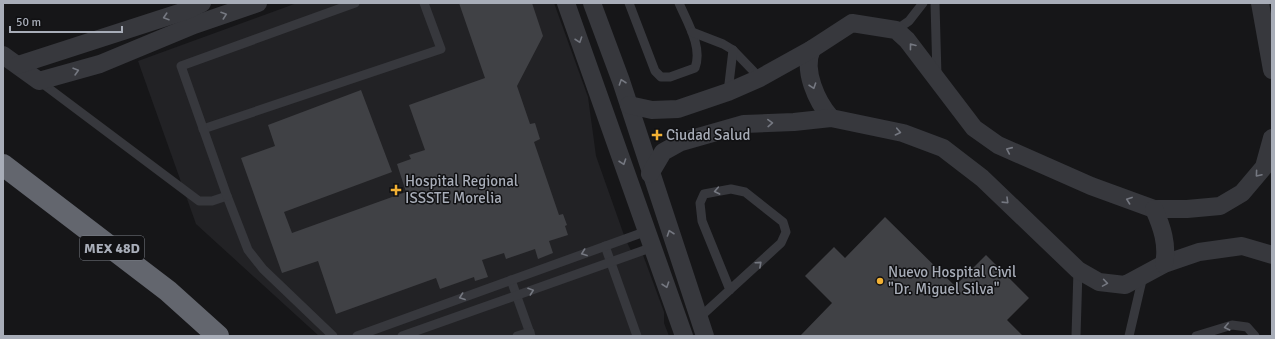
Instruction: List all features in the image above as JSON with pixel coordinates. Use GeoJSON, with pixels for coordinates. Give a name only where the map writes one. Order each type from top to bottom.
{"type":"FeatureCollection","features":[{"type":"Feature","properties":{"kind":"highway","name":"MEX 48D"},"geometry":{"type":"LineString","coordinates":[[3,165],[168,291],[218,336]]}},
{"type":"Feature","properties":{"kind":"street"},"geometry":{"type":"LineString","coordinates":[[3,55],[39,81],[100,64],[202,3]]}},
{"type":"Feature","properties":{"kind":"street"},"geometry":{"type":"LineString","coordinates":[[18,65],[187,13],[258,3]]}},
{"type":"Feature","properties":{"kind":"street"},"geometry":{"type":"LineString","coordinates":[[566,3],[684,336]]}},
{"type":"Feature","properties":{"kind":"street"},"geometry":{"type":"LineString","coordinates":[[592,3],[629,105],[650,174],[705,336]]}},
{"type":"Feature","properties":{"kind":"street"},"geometry":{"type":"LineString","coordinates":[[1260,3],[1272,70]]}},
{"type":"Feature","properties":{"kind":"street"},"geometry":{"type":"LineString","coordinates":[[629,105],[652,110],[678,109],[728,92],[760,78],[812,49],[852,23],[896,30],[907,40],[974,128],[998,145],[1090,186],[1154,209],[1187,209],[1220,206],[1242,193],[1264,167],[1272,138]]}},
{"type":"Feature","properties":{"kind":"street"},"geometry":{"type":"LineString","coordinates":[[812,49],[808,57],[812,84],[824,110],[831,118]]}},
{"type":"Feature","properties":{"kind":"street"},"geometry":{"type":"LineString","coordinates":[[650,174],[663,152],[681,142],[744,124],[794,122],[831,118],[903,132],[943,148],[982,178],[1078,270],[1099,282],[1125,285],[1164,264],[1198,252],[1242,246],[1272,255]]}},
{"type":"Feature","properties":{"kind":"street"},"geometry":{"type":"LineString","coordinates":[[1154,209],[1163,231],[1166,256],[1164,264]]}},
{"type":"Feature","properties":{"kind":"lane"},"geometry":{"type":"LineString","coordinates":[[333,336],[263,269],[248,250],[226,196],[181,66],[355,3]]}},
{"type":"Feature","properties":{"kind":"lane"},"geometry":{"type":"LineString","coordinates":[[203,129],[441,49],[424,3]]}},
{"type":"Feature","properties":{"kind":"lane"},"geometry":{"type":"LineString","coordinates":[[629,3],[655,71],[661,77],[670,77],[696,68],[697,52],[692,32],[679,3]]}},
{"type":"Feature","properties":{"kind":"lane"},"geometry":{"type":"LineString","coordinates":[[896,30],[909,21],[923,3]]}},
{"type":"Feature","properties":{"kind":"lane"},"geometry":{"type":"LineString","coordinates":[[934,3],[937,79]]}},
{"type":"Feature","properties":{"kind":"lane"},"geometry":{"type":"LineString","coordinates":[[692,32],[733,50],[760,78]]}},
{"type":"Feature","properties":{"kind":"lane"},"geometry":{"type":"LineString","coordinates":[[728,92],[733,50]]}},
{"type":"Feature","properties":{"kind":"lane"},"geometry":{"type":"LineString","coordinates":[[39,81],[199,201],[212,201],[226,196]]}},
{"type":"Feature","properties":{"kind":"lane"},"geometry":{"type":"LineString","coordinates":[[698,318],[730,290],[781,243],[786,232],[783,222],[745,192],[731,189],[704,194],[700,203],[702,221],[730,290]]}},
{"type":"Feature","properties":{"kind":"lane"},"geometry":{"type":"LineString","coordinates":[[357,336],[605,246],[650,239]]}},
{"type":"Feature","properties":{"kind":"lane"},"geometry":{"type":"LineString","coordinates":[[402,336],[612,263],[650,239]]}},
{"type":"Feature","properties":{"kind":"lane"},"geometry":{"type":"LineString","coordinates":[[605,246],[637,336]]}},
{"type":"Feature","properties":{"kind":"lane"},"geometry":{"type":"LineString","coordinates":[[1076,336],[1078,270]]}},
{"type":"Feature","properties":{"kind":"lane"},"geometry":{"type":"LineString","coordinates":[[1129,336],[1143,276]]}},
{"type":"Feature","properties":{"kind":"lane"},"geometry":{"type":"LineString","coordinates":[[510,280],[530,334],[517,336]]}},
{"type":"Feature","properties":{"kind":"lane"},"geometry":{"type":"LineString","coordinates":[[430,309],[436,325]]}},
{"type":"Feature","properties":{"kind":"lane"},"geometry":{"type":"LineString","coordinates":[[1196,336],[1232,325],[1247,327],[1255,336]]}},
{"type":"Feature","properties":{"kind":"shaded area","name":"Hospital Regional ISSSTE Morelia"},"geometry":{"type":"Polygon","coordinates":[[[297,3],[554,3],[588,97],[596,156],[625,238],[634,257],[643,255],[664,312],[664,323],[669,336],[319,336],[196,224],[138,61],[297,3]]]}},
{"type":"Feature","properties":{"kind":"building"},"geometry":{"type":"Polygon","coordinates":[[[459,3],[532,3],[543,36],[517,86],[530,124],[535,123],[540,139],[534,142],[559,215],[563,214],[567,225],[565,226],[568,235],[549,241],[553,253],[538,259],[535,249],[506,259],[504,253],[482,260],[488,277],[475,281],[474,277],[440,289],[436,278],[336,314],[318,261],[282,273],[241,158],[275,146],[268,125],[361,90],[392,172],[284,212],[292,233],[406,192],[397,164],[411,159],[409,155],[425,150],[409,105],[485,78],[459,3]]]}},
{"type":"Feature","properties":{"kind":"building","name":"Nuevo Hospital Civil \"Dr. Miguel Silva\""},"geometry":{"type":"Polygon","coordinates":[[[885,217],[955,286],[986,255],[1029,298],[1007,320],[1023,336],[800,336],[832,303],[805,276],[834,247],[845,258],[885,217]]]}},
{"type":"Feature","properties":{"kind":"place","name":"Ciudad Salud"},"geometry":{"type":"Point","coordinates":[657,135]}},
{"type":"Feature","properties":{"kind":"place","name":"Hospital Regional ISSSTE Morelia"},"geometry":{"type":"Point","coordinates":[396,190]}},
{"type":"Feature","properties":{"kind":"place","name":"Nuevo Hospital Civil \"Dr. Miguel Silva\""},"geometry":{"type":"Point","coordinates":[880,281]}}]}
